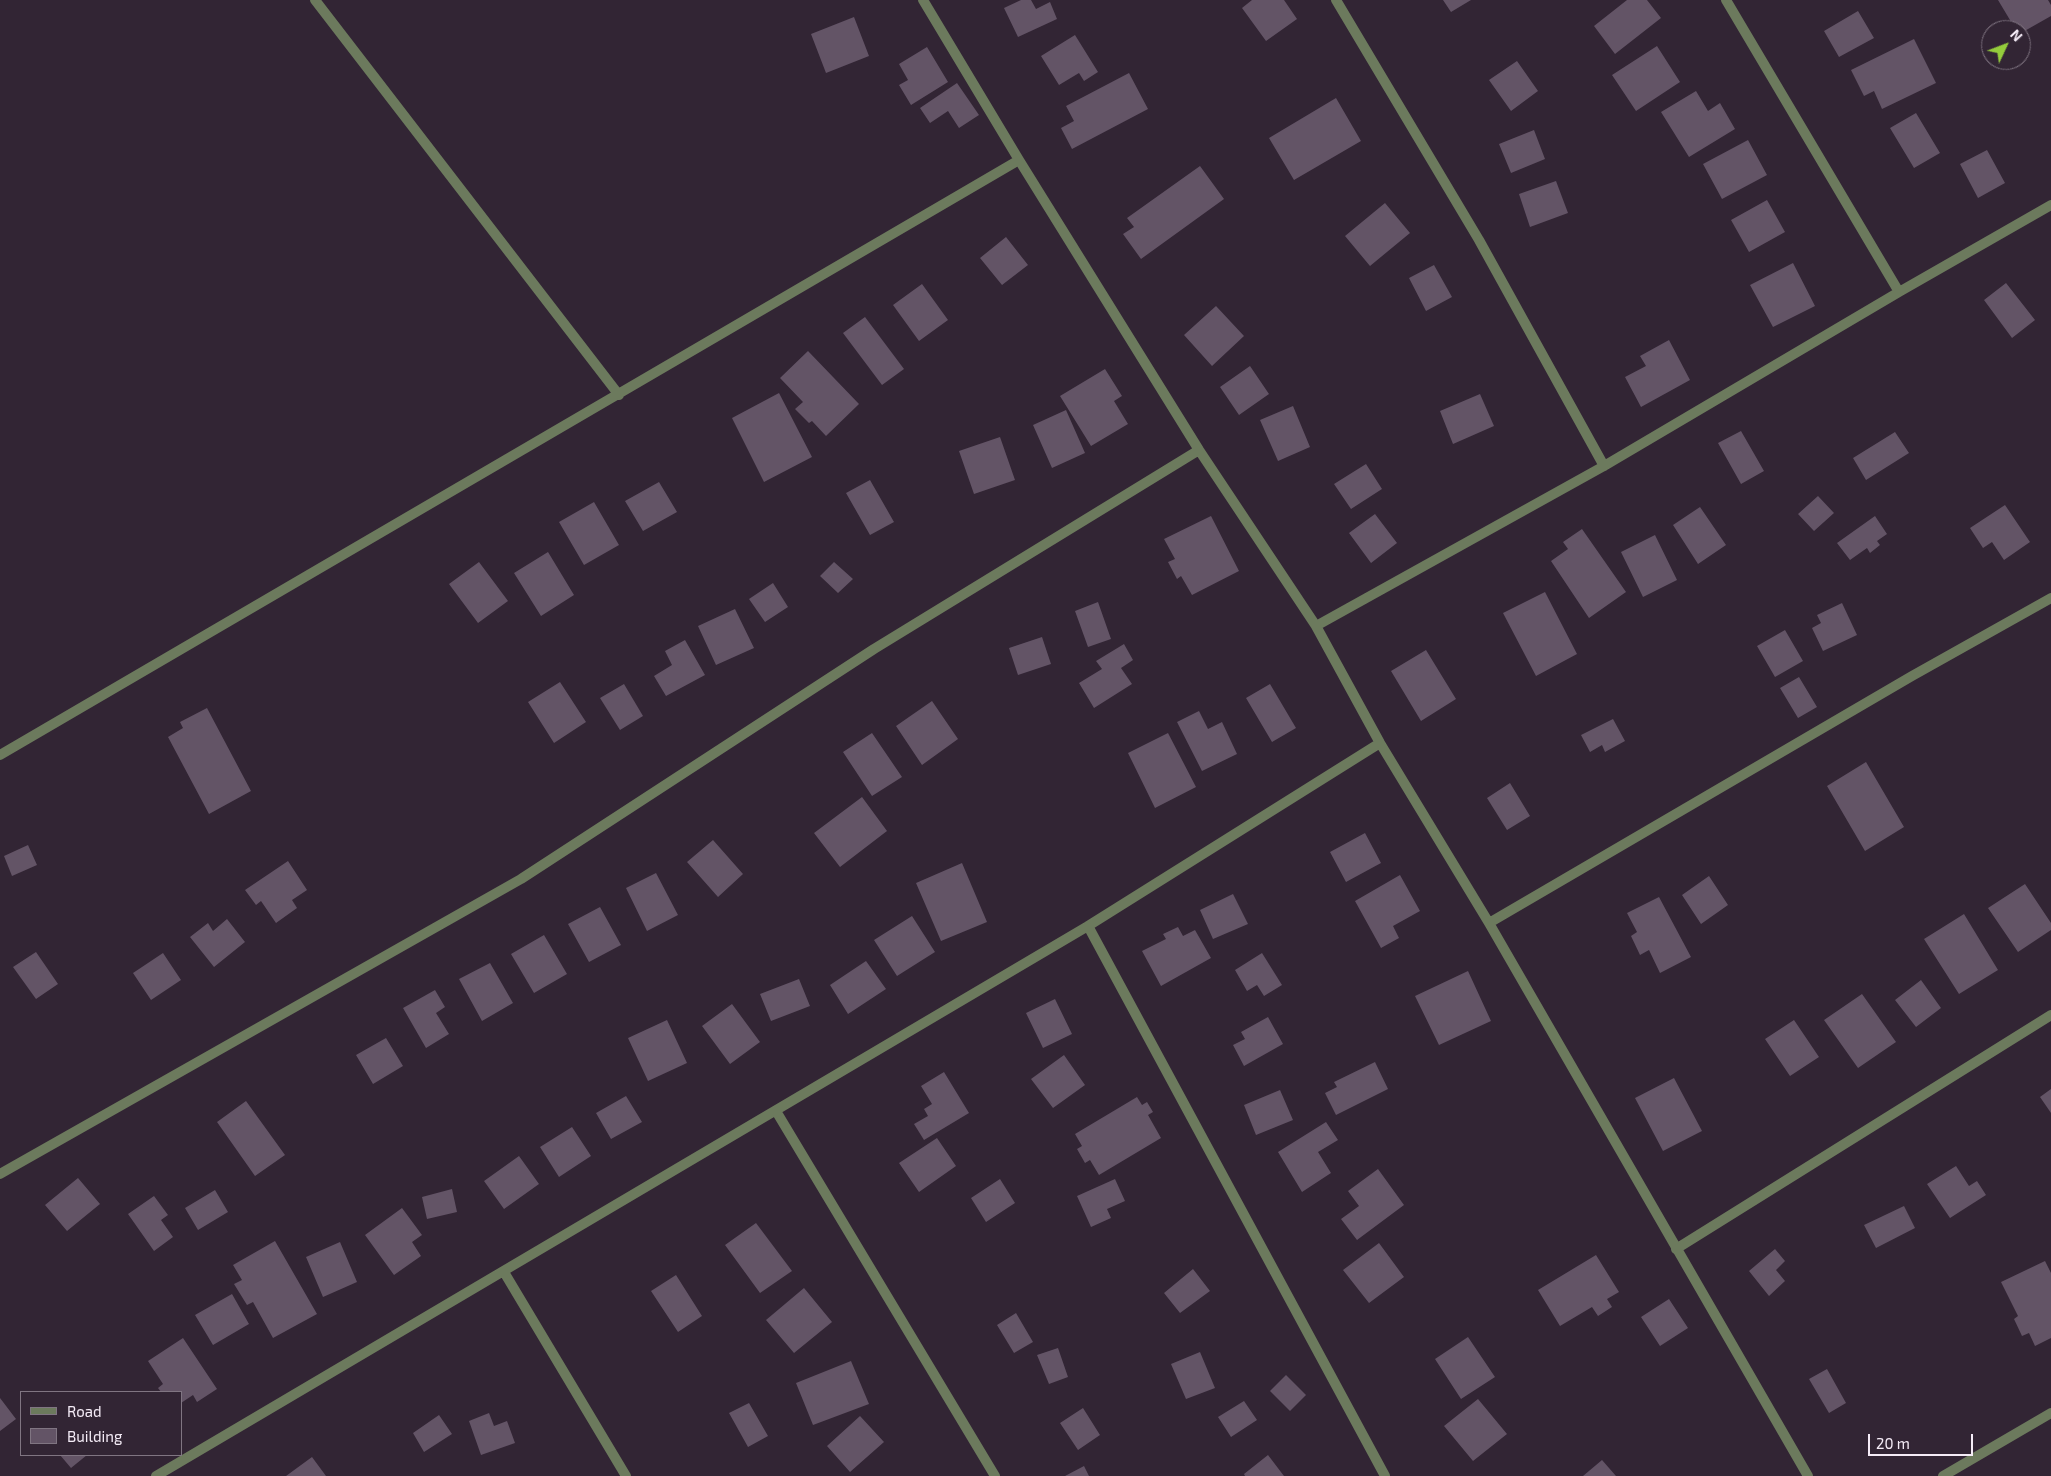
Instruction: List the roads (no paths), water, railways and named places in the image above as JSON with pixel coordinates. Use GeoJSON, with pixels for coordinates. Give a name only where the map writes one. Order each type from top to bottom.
{"type":"FeatureCollection","features":[{"type":"Feature","properties":{"kind":"street"},"geometry":{"type":"LineString","coordinates":[[315,0],[619,395]]}},
{"type":"Feature","properties":{"kind":"street"},"geometry":{"type":"LineString","coordinates":[[923,0],[1019,160],[1199,450],[1316,626],[1380,743],[1489,923],[1808,1476]]}},
{"type":"Feature","properties":{"kind":"street"},"geometry":{"type":"LineString","coordinates":[[1336,0],[1478,240],[1604,466]]}},
{"type":"Feature","properties":{"kind":"street"},"geometry":{"type":"LineString","coordinates":[[1726,0],[1899,292]]}},
{"type":"Feature","properties":{"kind":"street"},"geometry":{"type":"LineString","coordinates":[[0,756],[1019,160]]}},
{"type":"Feature","properties":{"kind":"street"},"geometry":{"type":"LineString","coordinates":[[1316,626],[1604,466],[1899,292],[2051,205]]}},
{"type":"Feature","properties":{"kind":"street"},"geometry":{"type":"LineString","coordinates":[[0,1174],[521,879],[874,649],[1199,450]]}},
{"type":"Feature","properties":{"kind":"street"},"geometry":{"type":"LineString","coordinates":[[1489,923],[1912,676],[2051,598]]}},
{"type":"Feature","properties":{"kind":"street"},"geometry":{"type":"LineString","coordinates":[[156,1476],[1088,926],[1380,743]]}},
{"type":"Feature","properties":{"kind":"street"},"geometry":{"type":"LineString","coordinates":[[1088,926],[1385,1476]]}},
{"type":"Feature","properties":{"kind":"street"},"geometry":{"type":"LineString","coordinates":[[1676,1248],[2051,1015]]}},
{"type":"Feature","properties":{"kind":"street"},"geometry":{"type":"LineString","coordinates":[[776,1111],[995,1476]]}},
{"type":"Feature","properties":{"kind":"street"},"geometry":{"type":"LineString","coordinates":[[504,1272],[626,1476]]}},
{"type":"Feature","properties":{"kind":"street"},"geometry":{"type":"LineString","coordinates":[[1942,1476],[2051,1412]]}}]}
